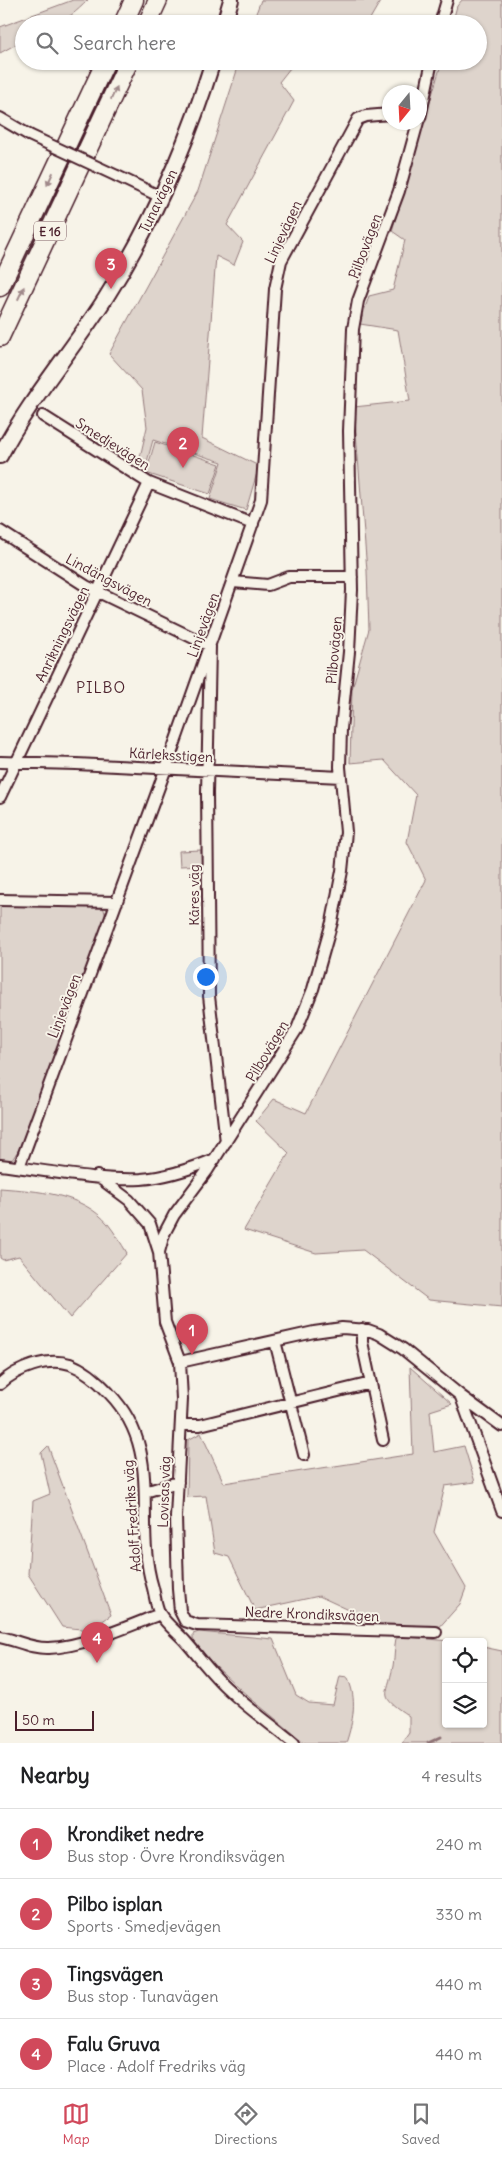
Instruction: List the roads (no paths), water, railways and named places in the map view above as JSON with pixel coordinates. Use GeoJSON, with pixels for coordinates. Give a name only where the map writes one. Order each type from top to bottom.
{"type":"FeatureCollection","features":[{"type":"Feature","properties":{"kind":"highway"},"geometry":{"type":"LineString","coordinates":[[127,15],[134,0]]}},
{"type":"Feature","properties":{"kind":"highway"},"geometry":{"type":"LineString","coordinates":[[151,15],[158,0]]}},
{"type":"Feature","properties":{"kind":"highway","name":"E 16"},"geometry":{"type":"LineString","coordinates":[[0,287],[102,70]]}},
{"type":"Feature","properties":{"kind":"highway","name":"E 16"},"geometry":{"type":"LineString","coordinates":[[0,337],[126,70]]}},
{"type":"Feature","properties":{"kind":"street"},"geometry":{"type":"LineString","coordinates":[[227,15],[231,0]]}},
{"type":"Feature","properties":{"kind":"street"},"geometry":{"type":"LineString","coordinates":[[443,15],[447,0]]}},
{"type":"Feature","properties":{"kind":"street","name":"Tunavägen"},"geometry":{"type":"LineString","coordinates":[[0,456],[35,399],[106,297],[138,243],[161,197],[190,129],[210,70]]}},
{"type":"Feature","properties":{"kind":"street"},"geometry":{"type":"LineString","coordinates":[[427,85],[430,70]]}},
{"type":"Feature","properties":{"kind":"street","name":"Linjevägen"},"geometry":{"type":"LineString","coordinates":[[19,1167],[118,902],[253,524],[263,488],[275,290],[281,261],[358,119],[366,116],[382,115]]}},
{"type":"Feature","properties":{"kind":"street"},"geometry":{"type":"LineString","coordinates":[[0,118],[29,135],[161,197]]}},
{"type":"Feature","properties":{"kind":"street","name":"Pilbovägen"},"geometry":{"type":"LineString","coordinates":[[159,1252],[164,1234],[174,1215],[215,1159],[297,1029],[313,989],[332,922],[345,849],[346,826],[341,778],[341,729],[349,652],[352,577],[349,431],[354,320],[358,301],[399,191],[416,130]]}},
{"type":"Feature","properties":{"kind":"street","name":"Smedjevägen"},"geometry":{"type":"LineString","coordinates":[[43,416],[149,483],[253,524]]}},
{"type":"Feature","properties":{"kind":"street","name":"Anrikningsvägen"},"geometry":{"type":"LineString","coordinates":[[0,797],[149,483]]}},
{"type":"Feature","properties":{"kind":"street","name":"Lindängsvägen"},"geometry":{"type":"LineString","coordinates":[[0,531],[98,592],[210,646]]}},
{"type":"Feature","properties":{"kind":"street"},"geometry":{"type":"LineString","coordinates":[[233,582],[268,585],[289,577],[352,577]]}},
{"type":"Feature","properties":{"kind":"street","name":"Kåres väg"},"geometry":{"type":"LineString","coordinates":[[210,646],[210,1002],[226,1142]]}},
{"type":"Feature","properties":{"kind":"street","name":"Kärleksstigen"},"geometry":{"type":"LineString","coordinates":[[0,762],[166,768],[341,778]]}},
{"type":"Feature","properties":{"kind":"street"},"geometry":{"type":"LineString","coordinates":[[0,900],[118,902]]}},
{"type":"Feature","properties":{"kind":"street"},"geometry":{"type":"LineString","coordinates":[[0,1165],[97,1176],[143,1178],[190,1169],[215,1159]]}},
{"type":"Feature","properties":{"kind":"street"},"geometry":{"type":"LineString","coordinates":[[97,1176],[123,1195],[145,1216],[155,1235],[159,1252]]}},
{"type":"Feature","properties":{"kind":"street","name":"Lovisas väg"},"geometry":{"type":"LineString","coordinates":[[159,1252],[165,1322],[180,1362],[182,1425],[176,1517],[180,1611],[187,1622]]}},
{"type":"Feature","properties":{"kind":"street"},"geometry":{"type":"LineString","coordinates":[[180,1362],[329,1330],[362,1329],[379,1334],[390,1340],[502,1426]]}},
{"type":"Feature","properties":{"kind":"street"},"geometry":{"type":"LineString","coordinates":[[362,1329],[362,1342],[383,1440]]}},
{"type":"Feature","properties":{"kind":"street"},"geometry":{"type":"LineString","coordinates":[[275,1341],[304,1455]]}},
{"type":"Feature","properties":{"kind":"street","name":"Adolf Fredriks väg"},"geometry":{"type":"LineString","coordinates":[[0,1384],[16,1371],[32,1365],[63,1362],[78,1367],[97,1380],[115,1399],[139,1440],[144,1461],[146,1550],[151,1581],[160,1614],[228,1690],[294,1743]]}},
{"type":"Feature","properties":{"kind":"street"},"geometry":{"type":"LineString","coordinates":[[182,1425],[200,1424],[371,1383]]}},
{"type":"Feature","properties":{"kind":"street"},"geometry":{"type":"LineString","coordinates":[[461,1396],[502,1511]]}},
{"type":"Feature","properties":{"kind":"street"},"geometry":{"type":"LineString","coordinates":[[145,1492],[178,1482]]}},
{"type":"Feature","properties":{"kind":"street"},"geometry":{"type":"LineString","coordinates":[[0,1637],[37,1647],[50,1648],[80,1642],[160,1614]]}},
{"type":"Feature","properties":{"kind":"street","name":"Nedre Krondiksvägen"},"geometry":{"type":"LineString","coordinates":[[187,1622],[197,1625],[436,1632]]}},
{"type":"Feature","properties":{"kind":"waterway"},"geometry":{"type":"LineString","coordinates":[[428,1743],[441,1737]]}},
{"type":"Feature","properties":{"kind":"place","name":"Tingsvägen"},"geometry":{"type":"Point","coordinates":[111,289]}},
{"type":"Feature","properties":{"kind":"place","name":"Pilbo isplan"},"geometry":{"type":"Point","coordinates":[183,468]}},
{"type":"Feature","properties":{"kind":"place","name":"Krondiket nedre"},"geometry":{"type":"Point","coordinates":[192,1355]}},
{"type":"Feature","properties":{"kind":"place","name":"Falu Gruva"},"geometry":{"type":"Point","coordinates":[97,1663]}},
{"type":"Feature","properties":{"kind":"district","name":"PILBO"},"geometry":{"type":"Point","coordinates":[101,687]}}]}
